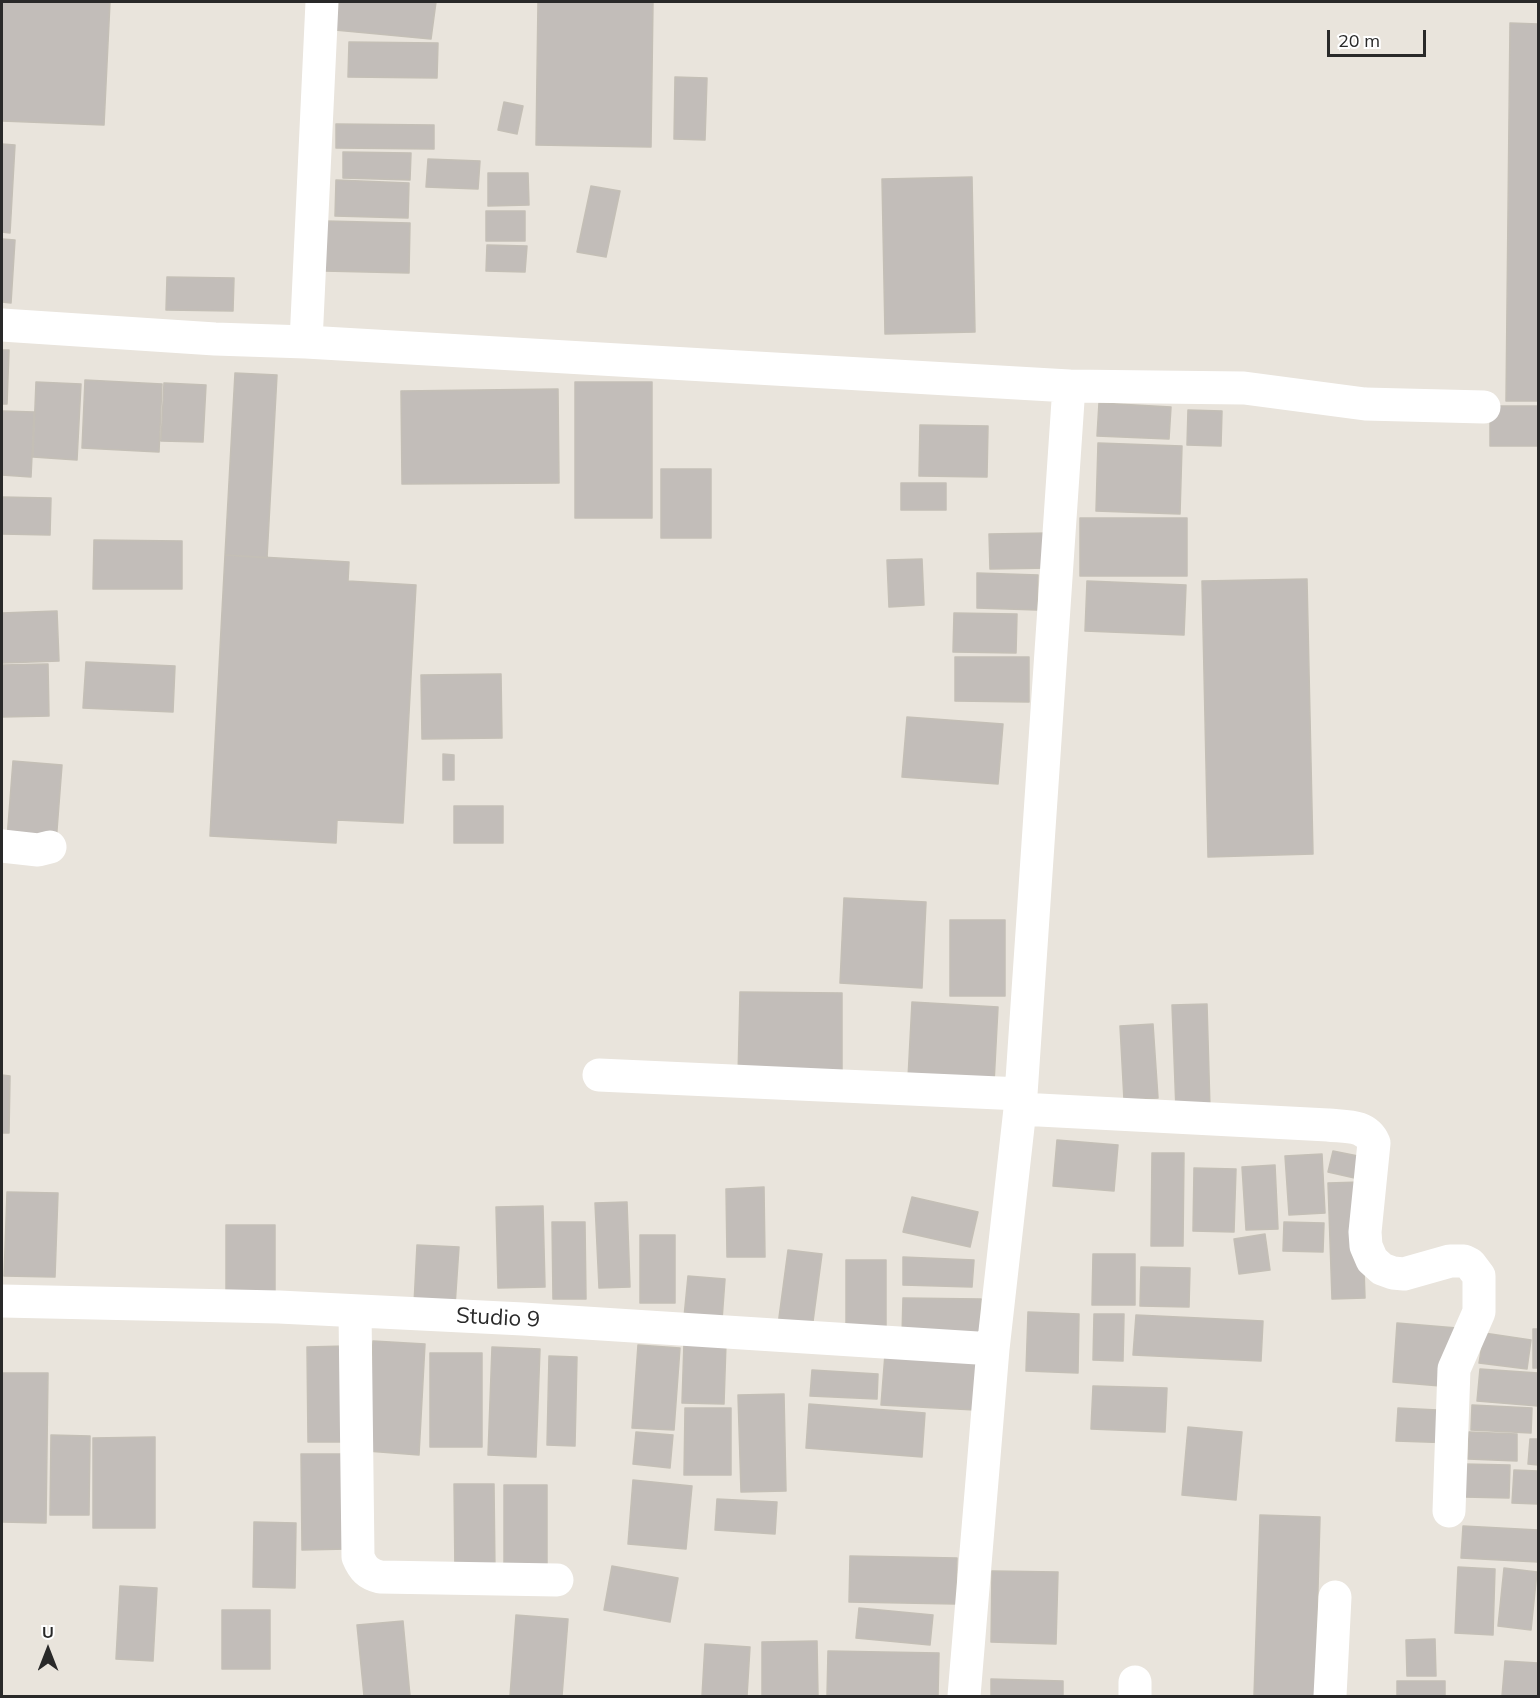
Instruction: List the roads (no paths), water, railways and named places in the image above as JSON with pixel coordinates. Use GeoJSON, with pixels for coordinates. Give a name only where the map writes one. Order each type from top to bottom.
{"type":"FeatureCollection","features":[{"type":"Feature","properties":{"kind":"street"},"geometry":{"type":"LineString","coordinates":[[306,342],[322,2]]}},
{"type":"Feature","properties":{"kind":"street"},"geometry":{"type":"LineString","coordinates":[[2,325],[215,339],[306,342],[1069,386],[1244,388],[1365,404],[1484,407]]}},
{"type":"Feature","properties":{"kind":"street"},"geometry":{"type":"LineString","coordinates":[[964,1696],[993,1349],[1021,1102],[1069,386]]}},
{"type":"Feature","properties":{"kind":"street"},"geometry":{"type":"LineString","coordinates":[[2,846],[38,850],[50,847]]}},
{"type":"Feature","properties":{"kind":"street"},"geometry":{"type":"LineString","coordinates":[[598,1075],[1021,1102],[1328,1125],[1357,1128],[1369,1134],[1374,1143],[1365,1232],[1366,1246],[1372,1260],[1382,1269],[1404,1274],[1450,1261],[1464,1261],[1470,1264],[1479,1276],[1479,1312],[1454,1369],[1449,1511]]}},
{"type":"Feature","properties":{"kind":"street","name":"Studio 9"},"geometry":{"type":"LineString","coordinates":[[2,1301],[279,1307],[523,1319],[993,1349]]}},
{"type":"Feature","properties":{"kind":"street"},"geometry":{"type":"LineString","coordinates":[[355,1311],[358,1557],[361,1566],[365,1571],[380,1577],[557,1580]]}},
{"type":"Feature","properties":{"kind":"street"},"geometry":{"type":"LineString","coordinates":[[1330,1696],[1335,1597]]}}]}
